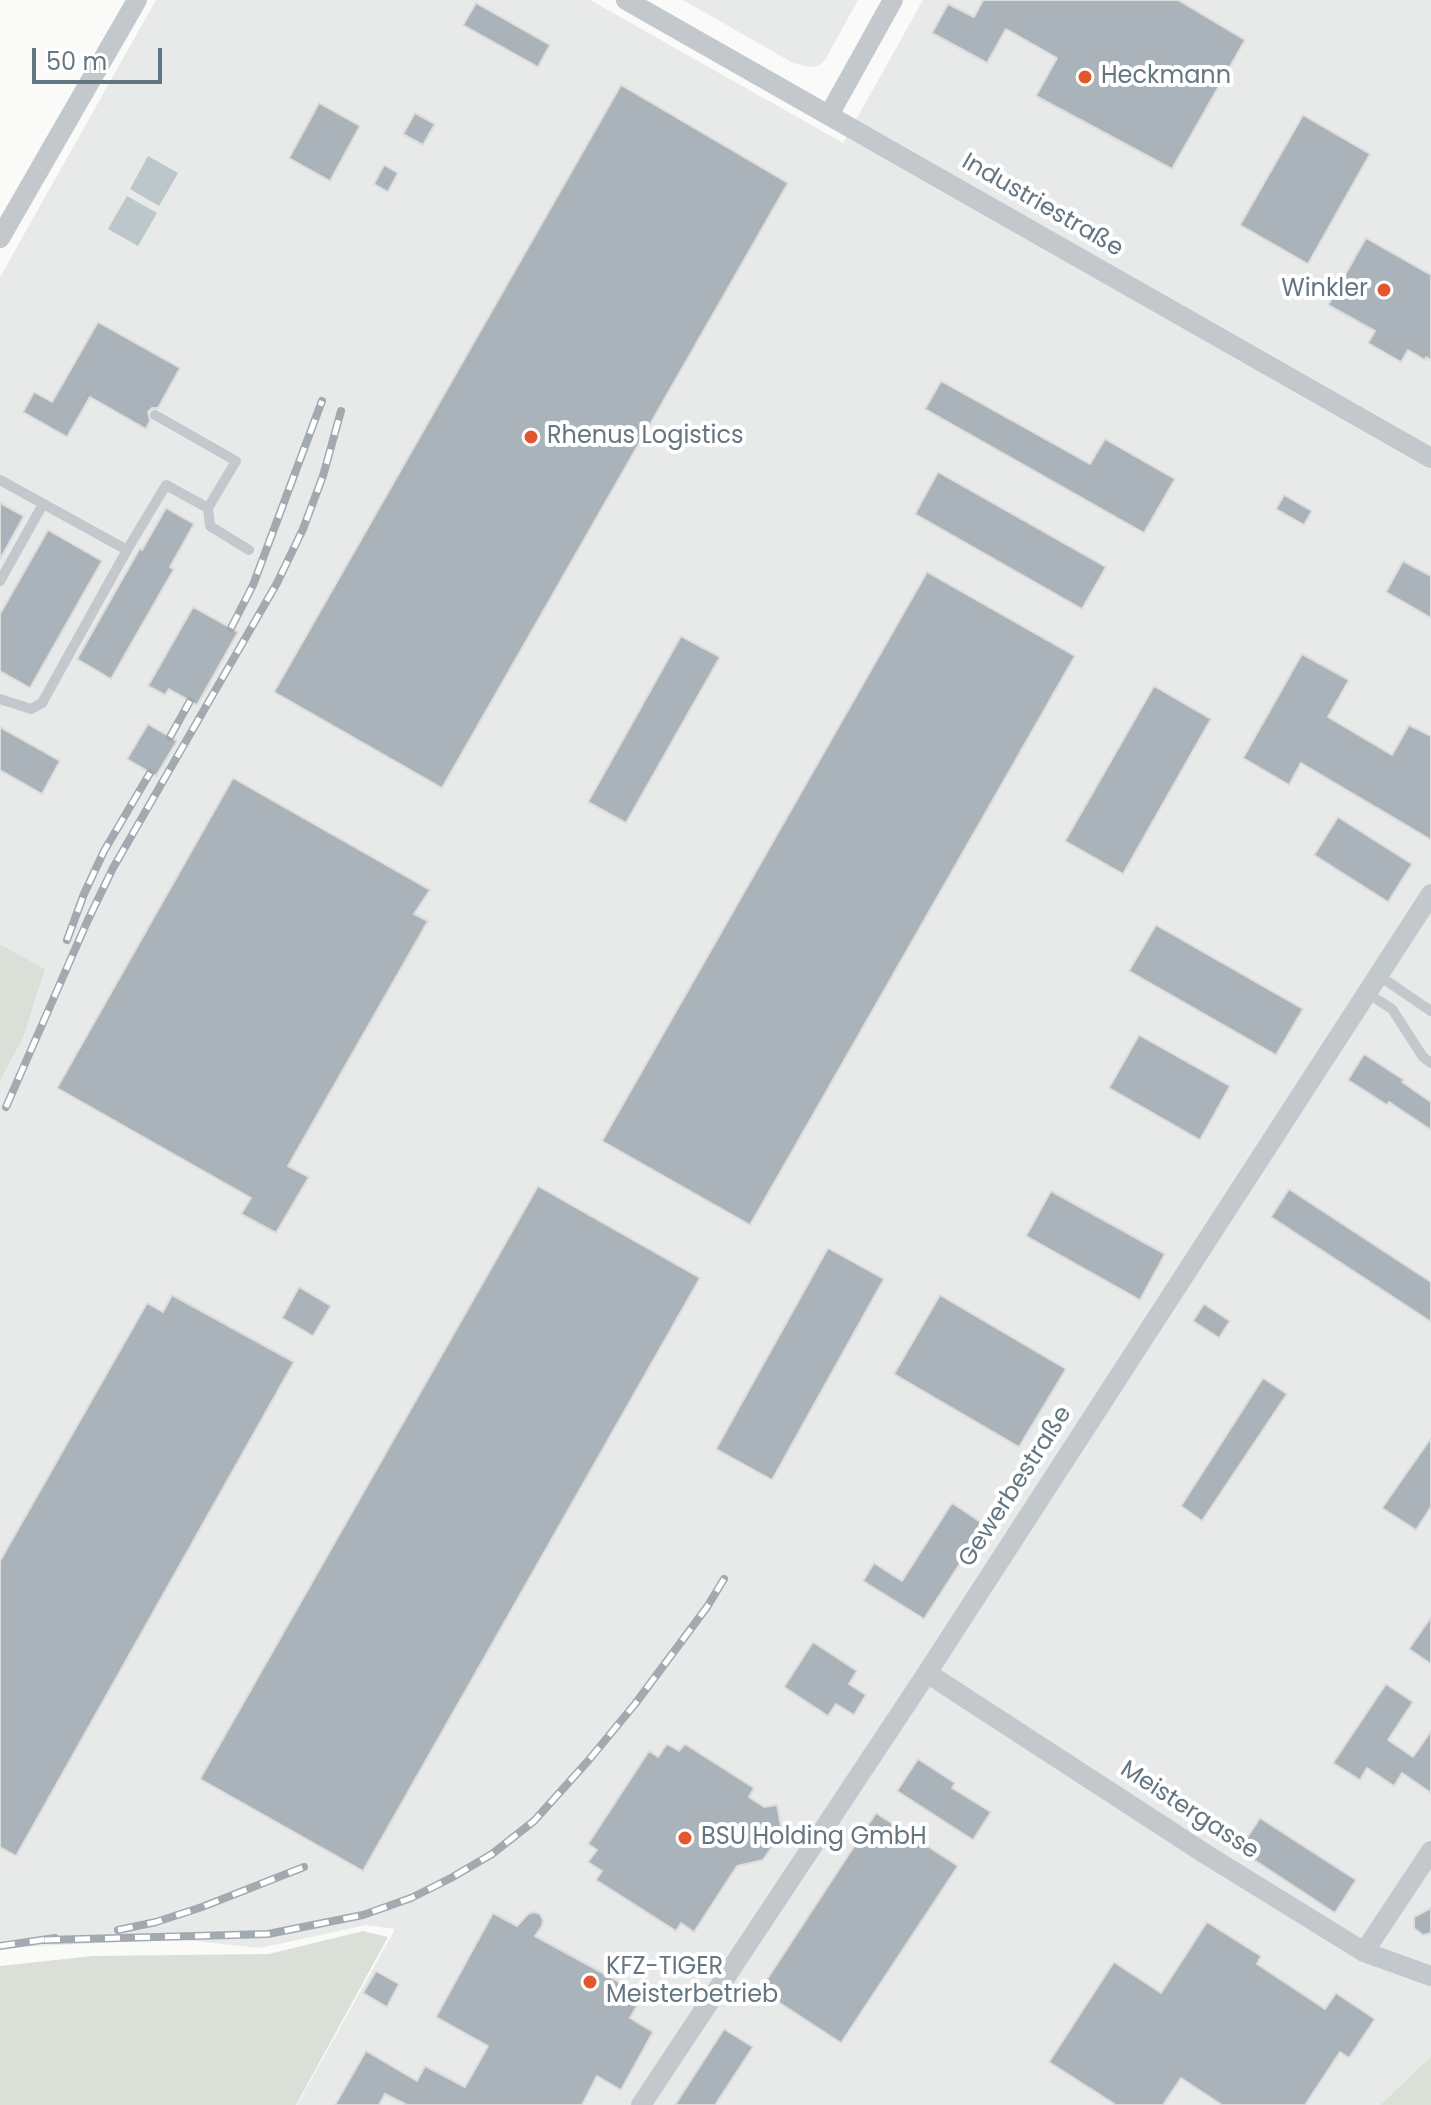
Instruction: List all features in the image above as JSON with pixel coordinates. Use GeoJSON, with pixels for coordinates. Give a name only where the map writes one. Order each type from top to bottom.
{"type":"FeatureCollection","features":[{"type":"Feature","properties":{"kind":"street"},"geometry":{"type":"LineString","coordinates":[[0,238],[137,0]]}},
{"type":"Feature","properties":{"kind":"street","name":"Industriestraße"},"geometry":{"type":"LineString","coordinates":[[626,0],[1431,458]]}},
{"type":"Feature","properties":{"kind":"street"},"geometry":{"type":"LineString","coordinates":[[829,115],[893,0]]}},
{"type":"Feature","properties":{"kind":"street","name":"Gewerbestraße"},"geometry":{"type":"LineString","coordinates":[[641,2105],[927,1673],[1431,894]]}},
{"type":"Feature","properties":{"kind":"street","name":"Meistergasse"},"geometry":{"type":"LineString","coordinates":[[927,1673],[1207,1855],[1364,1952],[1431,1976]]}},
{"type":"Feature","properties":{"kind":"street"},"geometry":{"type":"LineString","coordinates":[[1364,1952],[1431,1851]]}},
{"type":"Feature","properties":{"kind":"lane"},"geometry":{"type":"LineString","coordinates":[[155,415],[236,461],[208,508],[210,526],[249,550]]}},
{"type":"Feature","properties":{"kind":"lane"},"geometry":{"type":"LineString","coordinates":[[0,480],[127,550]]}},
{"type":"Feature","properties":{"kind":"lane"},"geometry":{"type":"LineString","coordinates":[[0,699],[31,709],[42,703],[166,485],[208,508]]}},
{"type":"Feature","properties":{"kind":"lane"},"geometry":{"type":"LineString","coordinates":[[0,581],[43,504]]}},
{"type":"Feature","properties":{"kind":"lane"},"geometry":{"type":"LineString","coordinates":[[1378,975],[1431,1011]]}},
{"type":"Feature","properties":{"kind":"lane"},"geometry":{"type":"LineString","coordinates":[[1367,993],[1392,1009],[1423,1057],[1431,1063]]}},
{"type":"Feature","properties":{"kind":"shaded area"},"geometry":{"type":"Polygon","coordinates":[[[156,0],[590,0],[843,143],[923,0],[1431,0],[1431,2056],[1380,2105],[297,2105],[395,1929],[366,1925],[260,1948],[176,1939],[0,1948],[0,1081],[23,1038],[45,969],[0,944],[0,277],[156,0]]]}},
{"type":"Feature","properties":{"kind":"shaded area"},"geometry":{"type":"Polygon","coordinates":[[[683,0],[858,0],[825,60],[811,67],[793,63],[683,0]]]}},
{"type":"Feature","properties":{"kind":"shaded area"},"geometry":{"type":"Polygon","coordinates":[[[148,156],[178,173],[159,206],[130,189],[148,156]]]}},
{"type":"Feature","properties":{"kind":"shaded area"},"geometry":{"type":"Polygon","coordinates":[[[127,196],[157,213],[138,246],[108,229],[127,196]]]}},
{"type":"Feature","properties":{"kind":"shaded area"},"geometry":{"type":"Polygon","coordinates":[[[0,944],[45,969],[23,1038],[0,1081],[0,944]]]}},
{"type":"Feature","properties":{"kind":"shaded area"},"geometry":{"type":"Polygon","coordinates":[[[363,1931],[388,1937],[296,2105],[0,2105],[0,1966],[93,1956],[269,1954],[363,1931]]]}},
{"type":"Feature","properties":{"kind":"shaded area"},"geometry":{"type":"Polygon","coordinates":[[[1431,2056],[1431,2105],[1380,2105],[1424,2063],[1431,2056]]]}},
{"type":"Feature","properties":{"kind":"building"},"geometry":{"type":"Polygon","coordinates":[[[983,0],[1178,0],[1245,40],[1172,169],[1036,96],[1057,58],[1006,29],[987,63],[932,33],[948,4],[974,17],[983,0]]]}},
{"type":"Feature","properties":{"kind":"building"},"geometry":{"type":"Polygon","coordinates":[[[476,3],[550,45],[538,67],[463,25],[476,3]]]}},
{"type":"Feature","properties":{"kind":"building","name":"Rhenus Logistics"},"geometry":{"type":"Polygon","coordinates":[[[621,85],[788,183],[442,788],[274,692],[621,85]]]}},
{"type":"Feature","properties":{"kind":"building"},"geometry":{"type":"Polygon","coordinates":[[[319,103],[360,126],[330,181],[289,158],[319,103]]]}},
{"type":"Feature","properties":{"kind":"building"},"geometry":{"type":"Polygon","coordinates":[[[415,113],[435,124],[423,145],[403,134],[415,113]]]}},
{"type":"Feature","properties":{"kind":"building"},"geometry":{"type":"Polygon","coordinates":[[[1303,115],[1370,154],[1308,264],[1240,225],[1303,115]]]}},
{"type":"Feature","properties":{"kind":"building"},"geometry":{"type":"Polygon","coordinates":[[[384,165],[398,173],[388,192],[374,184],[384,165]]]}},
{"type":"Feature","properties":{"kind":"building","name":"Winkler"},"geometry":{"type":"Polygon","coordinates":[[[1366,238],[1431,275],[1431,360],[1408,350],[1401,362],[1368,343],[1375,331],[1328,305],[1366,238]]]}},
{"type":"Feature","properties":{"kind":"building"},"geometry":{"type":"Polygon","coordinates":[[[98,322],[180,368],[158,408],[148,412],[150,421],[146,429],[90,397],[67,437],[23,412],[34,392],[52,402],[98,322]]]}},
{"type":"Feature","properties":{"kind":"building"},"geometry":{"type":"Polygon","coordinates":[[[941,381],[1090,464],[1105,439],[1175,479],[1144,533],[925,409],[941,381]]]}},
{"type":"Feature","properties":{"kind":"building"},"geometry":{"type":"Polygon","coordinates":[[[938,472],[1106,567],[1082,609],[915,514],[938,472]]]}},
{"type":"Feature","properties":{"kind":"building"},"geometry":{"type":"Polygon","coordinates":[[[1284,495],[1312,511],[1304,525],[1276,509],[1284,495]]]}},
{"type":"Feature","properties":{"kind":"building"},"geometry":{"type":"Polygon","coordinates":[[[0,503],[24,516],[0,559],[0,503]]]}},
{"type":"Feature","properties":{"kind":"building"},"geometry":{"type":"Polygon","coordinates":[[[166,508],[194,524],[170,567],[174,569],[111,679],[77,659],[166,508]]]}},
{"type":"Feature","properties":{"kind":"building"},"geometry":{"type":"Polygon","coordinates":[[[48,530],[102,561],[30,688],[0,671],[0,614],[48,530]]]}},
{"type":"Feature","properties":{"kind":"building"},"geometry":{"type":"Polygon","coordinates":[[[1403,561],[1431,576],[1431,618],[1386,592],[1403,561]]]}},
{"type":"Feature","properties":{"kind":"building"},"geometry":{"type":"Polygon","coordinates":[[[927,572],[1075,656],[750,1225],[602,1141],[927,572]]]}},
{"type":"Feature","properties":{"kind":"building"},"geometry":{"type":"Polygon","coordinates":[[[193,607],[238,632],[197,705],[169,689],[165,695],[148,686],[193,607]]]}},
{"type":"Feature","properties":{"kind":"building"},"geometry":{"type":"Polygon","coordinates":[[[681,636],[720,657],[626,823],[588,802],[681,636]]]}},
{"type":"Feature","properties":{"kind":"building"},"geometry":{"type":"Polygon","coordinates":[[[1302,654],[1349,680],[1328,717],[1392,755],[1409,725],[1431,736],[1431,840],[1301,763],[1289,785],[1243,758],[1302,654]]]}},
{"type":"Feature","properties":{"kind":"building"},"geometry":{"type":"Polygon","coordinates":[[[1154,686],[1211,719],[1123,874],[1065,841],[1154,686]]]}},
{"type":"Feature","properties":{"kind":"building"},"geometry":{"type":"Polygon","coordinates":[[[148,724],[177,741],[156,776],[127,759],[148,724]]]}},
{"type":"Feature","properties":{"kind":"building"},"geometry":{"type":"Polygon","coordinates":[[[0,727],[60,761],[42,794],[0,770],[0,727]]]}},
{"type":"Feature","properties":{"kind":"building"},"geometry":{"type":"Polygon","coordinates":[[[233,778],[430,890],[414,914],[428,921],[288,1166],[309,1177],[276,1233],[241,1214],[251,1198],[57,1088],[233,778]]]}},
{"type":"Feature","properties":{"kind":"building"},"geometry":{"type":"Polygon","coordinates":[[[1338,817],[1412,864],[1388,902],[1314,855],[1338,817]]]}},
{"type":"Feature","properties":{"kind":"building"},"geometry":{"type":"Polygon","coordinates":[[[1156,925],[1303,1009],[1276,1055],[1129,971],[1156,925]]]}},
{"type":"Feature","properties":{"kind":"building"},"geometry":{"type":"Polygon","coordinates":[[[1139,1035],[1230,1086],[1200,1140],[1109,1088],[1139,1035]]]}},
{"type":"Feature","properties":{"kind":"building"},"geometry":{"type":"Polygon","coordinates":[[[1364,1054],[1431,1102],[1431,1130],[1348,1080],[1364,1054]]]}},
{"type":"Feature","properties":{"kind":"building"},"geometry":{"type":"Polygon","coordinates":[[[538,1186],[700,1278],[363,1871],[200,1779],[538,1186]]]}},
{"type":"Feature","properties":{"kind":"building"},"geometry":{"type":"Polygon","coordinates":[[[1289,1189],[1431,1282],[1431,1322],[1271,1217],[1289,1189]]]}},
{"type":"Feature","properties":{"kind":"building"},"geometry":{"type":"Polygon","coordinates":[[[1051,1191],[1165,1254],[1140,1300],[1026,1236],[1051,1191]]]}},
{"type":"Feature","properties":{"kind":"building"},"geometry":{"type":"Polygon","coordinates":[[[828,1248],[884,1279],[772,1480],[716,1449],[828,1248]]]}},
{"type":"Feature","properties":{"kind":"building"},"geometry":{"type":"Polygon","coordinates":[[[299,1287],[331,1306],[313,1336],[282,1318],[299,1287]]]}},
{"type":"Feature","properties":{"kind":"building"},"geometry":{"type":"Polygon","coordinates":[[[172,1295],[294,1362],[16,1856],[0,1847],[0,1561],[147,1303],[163,1312],[172,1295]]]}},
{"type":"Feature","properties":{"kind":"building"},"geometry":{"type":"Polygon","coordinates":[[[940,1295],[1066,1369],[1019,1447],[894,1374],[940,1295]]]}},
{"type":"Feature","properties":{"kind":"building"},"geometry":{"type":"Polygon","coordinates":[[[1204,1304],[1230,1321],[1219,1338],[1193,1321],[1204,1304]]]}},
{"type":"Feature","properties":{"kind":"building"},"geometry":{"type":"Polygon","coordinates":[[[1263,1378],[1287,1394],[1202,1521],[1181,1506],[1263,1378]]]}},
{"type":"Feature","properties":{"kind":"building"},"geometry":{"type":"Polygon","coordinates":[[[1431,1438],[1431,1507],[1416,1530],[1382,1508],[1431,1438]]]}},
{"type":"Feature","properties":{"kind":"building"},"geometry":{"type":"Polygon","coordinates":[[[952,1503],[985,1525],[924,1619],[863,1581],[874,1563],[902,1581],[952,1503]]]}},
{"type":"Feature","properties":{"kind":"building"},"geometry":{"type":"Polygon","coordinates":[[[1431,1617],[1431,1664],[1409,1649],[1431,1617]]]}},
{"type":"Feature","properties":{"kind":"building"},"geometry":{"type":"Polygon","coordinates":[[[813,1642],[857,1671],[849,1684],[866,1695],[854,1715],[836,1704],[828,1716],[784,1687],[813,1642]]]}},
{"type":"Feature","properties":{"kind":"building"},"geometry":{"type":"Polygon","coordinates":[[[1386,1684],[1413,1702],[1388,1740],[1413,1757],[1431,1731],[1431,1793],[1402,1773],[1394,1786],[1367,1768],[1360,1780],[1333,1763],[1386,1684]]]}},
{"type":"Feature","properties":{"kind":"building","name":"BSU Holding GmbH"},"geometry":{"type":"Polygon","coordinates":[[[667,1744],[679,1751],[685,1744],[754,1788],[749,1797],[764,1807],[777,1805],[782,1832],[763,1860],[737,1866],[694,1932],[681,1923],[676,1931],[596,1880],[602,1871],[588,1862],[597,1850],[588,1844],[649,1751],[658,1757],[667,1744]]]}},
{"type":"Feature","properties":{"kind":"building"},"geometry":{"type":"Polygon","coordinates":[[[918,1759],[955,1783],[952,1788],[991,1812],[973,1840],[897,1791],[918,1759]]]}},
{"type":"Feature","properties":{"kind":"building"},"geometry":{"type":"Polygon","coordinates":[[[876,1813],[958,1866],[841,2043],[760,1990],[876,1813]]]}},
{"type":"Feature","properties":{"kind":"building"},"geometry":{"type":"Polygon","coordinates":[[[1260,1818],[1356,1880],[1335,1913],[1239,1850],[1260,1818]]]}},
{"type":"Feature","properties":{"kind":"building"},"geometry":{"type":"Polygon","coordinates":[[[1431,1908],[1431,1933],[1423,1935],[1414,1928],[1414,1917],[1431,1908]]]}},
{"type":"Feature","properties":{"kind":"building"},"geometry":{"type":"Polygon","coordinates":[[[534,1912],[540,1914],[543,1920],[535,1936],[643,1995],[630,2018],[653,2032],[621,2090],[597,2076],[582,2105],[407,2105],[385,2094],[379,2105],[335,2105],[366,2051],[417,2081],[425,2066],[465,2087],[488,2046],[436,2017],[493,1913],[517,1926],[534,1912]]]}},
{"type":"Feature","properties":{"kind":"building"},"geometry":{"type":"Polygon","coordinates":[[[1207,1922],[1261,1956],[1257,1964],[1325,2009],[1336,1993],[1375,2019],[1349,2058],[1340,2052],[1305,2105],[1222,2105],[1181,2078],[1163,2105],[1116,2105],[1049,2062],[1114,1962],[1161,1993],[1207,1922]]]}},
{"type":"Feature","properties":{"kind":"building"},"geometry":{"type":"Polygon","coordinates":[[[376,1971],[399,1984],[387,2007],[363,1993],[376,1971]]]}},
{"type":"Feature","properties":{"kind":"building"},"geometry":{"type":"Polygon","coordinates":[[[724,2029],[753,2047],[715,2105],[675,2105],[724,2029]]]}},
{"type":"Feature","properties":{"kind":"railway"},"geometry":{"type":"LineString","coordinates":[[231,628],[253,585],[322,401]]}},
{"type":"Feature","properties":{"kind":"railway"},"geometry":{"type":"LineString","coordinates":[[6,1107],[113,868],[277,583],[303,529],[323,476],[341,411]]}},
{"type":"Feature","properties":{"kind":"railway"},"geometry":{"type":"LineString","coordinates":[[170,737],[190,701]]}},
{"type":"Feature","properties":{"kind":"railway"},"geometry":{"type":"LineString","coordinates":[[67,940],[104,851],[150,773]]}},
{"type":"Feature","properties":{"kind":"railway"},"geometry":{"type":"LineString","coordinates":[[45,1940],[268,1934],[363,1915],[411,1898],[451,1878],[492,1854],[534,1821],[635,1704],[724,1579]]}},
{"type":"Feature","properties":{"kind":"railway"},"geometry":{"type":"LineString","coordinates":[[118,1930],[202,1907],[304,1867]]}},
{"type":"Feature","properties":{"kind":"railway"},"geometry":{"type":"LineString","coordinates":[[0,1946],[55,1938]]}},
{"type":"Feature","properties":{"kind":"place","name":"Heckmann"},"geometry":{"type":"Point","coordinates":[1085,77]}},
{"type":"Feature","properties":{"kind":"place","name":"Winkler"},"geometry":{"type":"Point","coordinates":[1384,290]}},
{"type":"Feature","properties":{"kind":"place","name":"Rhenus Logistics"},"geometry":{"type":"Point","coordinates":[531,437]}},
{"type":"Feature","properties":{"kind":"place","name":"BSU Holding GmbH"},"geometry":{"type":"Point","coordinates":[685,1838]}},
{"type":"Feature","properties":{"kind":"place","name":"KFZ-TIGER Meisterbetrieb"},"geometry":{"type":"Point","coordinates":[590,1982]}}]}
